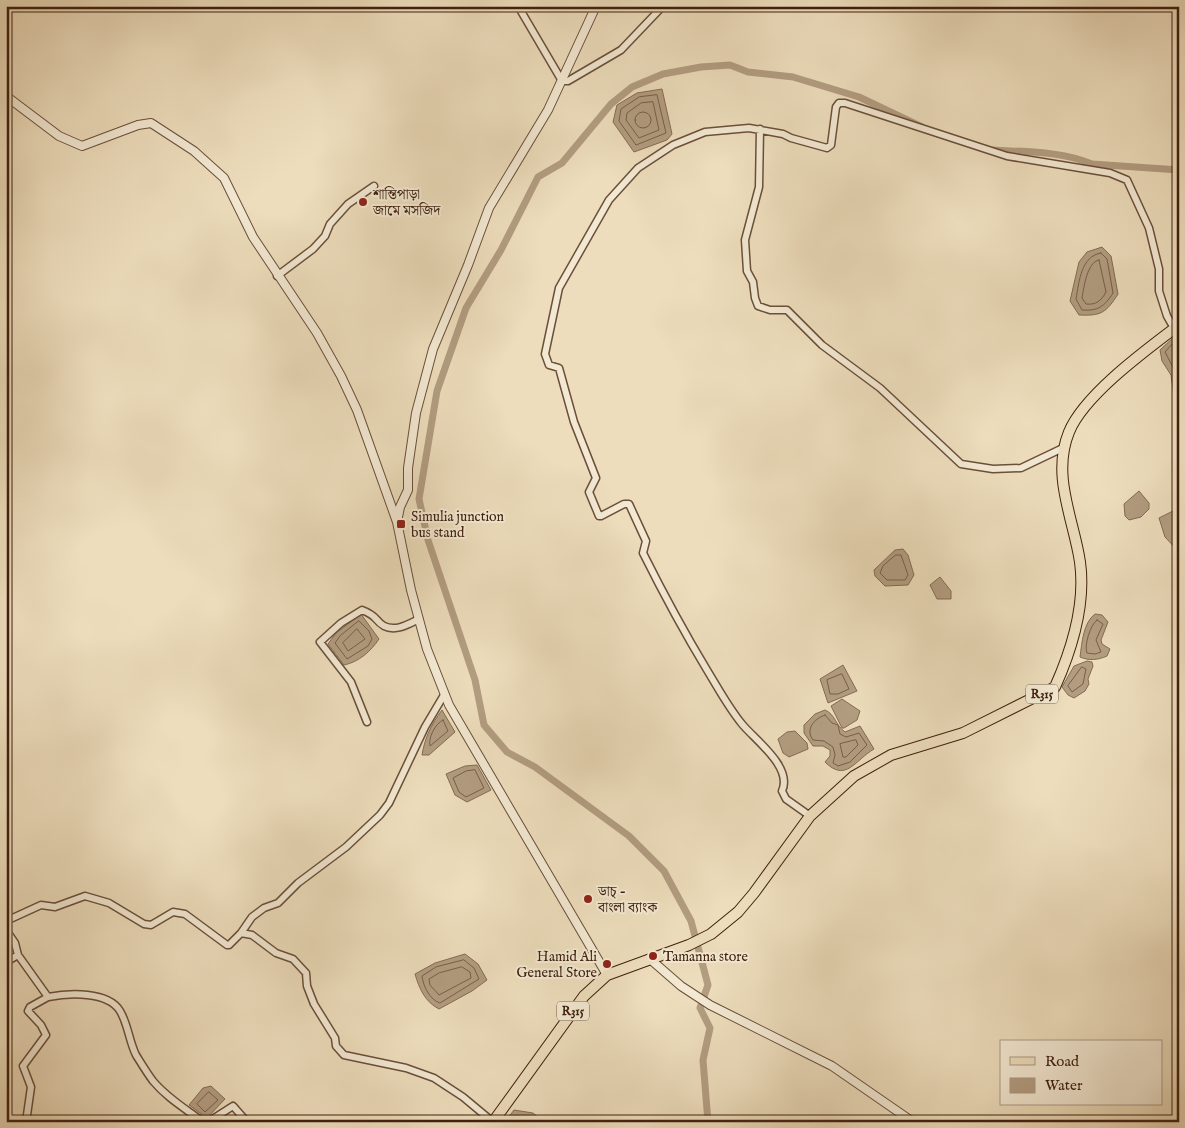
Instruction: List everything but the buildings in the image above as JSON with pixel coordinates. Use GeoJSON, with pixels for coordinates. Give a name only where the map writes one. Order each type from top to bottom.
{"type":"FeatureCollection","features":[{"type":"Feature","properties":{"kind":"main road","name":"R315"},"geometry":{"type":"LineString","coordinates":[[493,1122],[584,996],[607,975],[689,945],[712,934],[738,912],[810,816],[854,776],[891,755],[963,733],[1055,687],[1074,636],[1081,594],[1080,563],[1063,487],[1068,433],[1080,412],[1099,391],[1177,330]]}},
{"type":"Feature","properties":{"kind":"street"},"geometry":{"type":"LineString","coordinates":[[518,6],[562,81]]}},
{"type":"Feature","properties":{"kind":"street"},"geometry":{"type":"LineString","coordinates":[[396,522],[400,507],[408,490],[408,468],[416,414],[432,349],[468,265],[489,208],[548,110],[596,6]]}},
{"type":"Feature","properties":{"kind":"street"},"geometry":{"type":"LineString","coordinates":[[562,81],[568,81],[586,72],[621,50],[663,6]]}},
{"type":"Feature","properties":{"kind":"street"},"geometry":{"type":"LineString","coordinates":[[6,96],[59,136],[82,146],[138,125],[151,123],[194,151],[224,178],[253,237],[277,276],[317,333],[357,410],[396,522],[426,649],[444,695],[607,975]]}},
{"type":"Feature","properties":{"kind":"street"},"geometry":{"type":"LineString","coordinates":[[810,816],[786,799],[782,791],[784,786],[783,776],[765,746],[756,740],[729,707],[678,622],[643,553],[646,541],[629,504],[624,504],[599,516],[589,492],[596,478],[574,422],[561,372],[559,368],[549,365],[544,354],[563,282],[609,200],[631,173],[666,150],[705,132],[749,128],[760,129],[826,148],[831,145],[836,107],[839,103],[845,103],[1007,156],[1121,176],[1130,184],[1149,228],[1159,269],[1160,291],[1177,330]]}},
{"type":"Feature","properties":{"kind":"street"},"geometry":{"type":"LineString","coordinates":[[760,129],[759,187],[745,240],[747,271],[753,282],[758,306],[770,310],[787,310],[822,346],[880,388],[962,464],[993,468],[1021,468],[1066,446]]}},
{"type":"Feature","properties":{"kind":"street"},"geometry":{"type":"LineString","coordinates":[[277,276],[313,249],[325,236],[330,224],[348,204],[374,186]]}},
{"type":"Feature","properties":{"kind":"street"},"geometry":{"type":"LineString","coordinates":[[367,722],[351,682],[320,642],[340,623],[362,610],[374,614],[384,626],[398,628],[419,619]]}},
{"type":"Feature","properties":{"kind":"street"},"geometry":{"type":"LineString","coordinates":[[6,921],[41,905],[55,907],[85,896],[109,903],[144,924],[151,925],[173,912],[185,914],[229,945],[241,933],[252,917],[264,908],[278,903],[306,877],[346,847],[380,815],[389,803],[425,727],[444,695]]}},
{"type":"Feature","properties":{"kind":"street"},"geometry":{"type":"LineString","coordinates":[[6,930],[15,943],[18,955],[48,997]]}},
{"type":"Feature","properties":{"kind":"street"},"geometry":{"type":"LineString","coordinates":[[241,933],[252,935],[276,953],[293,959],[306,973],[307,986],[314,1004],[335,1038],[336,1046],[344,1055],[406,1068],[434,1078],[464,1097],[493,1122]]}},
{"type":"Feature","properties":{"kind":"street"},"geometry":{"type":"LineString","coordinates":[[6,962],[18,955]]}},
{"type":"Feature","properties":{"kind":"street"},"geometry":{"type":"LineString","coordinates":[[650,959],[681,986],[710,1005],[832,1066],[914,1122]]}},
{"type":"Feature","properties":{"kind":"street"},"geometry":{"type":"LineString","coordinates":[[26,1122],[31,1087],[23,1066],[46,1035],[41,1025],[28,1011],[36,1003],[48,997],[80,995],[106,999],[114,1004],[120,1012],[136,1054],[154,1082],[184,1111],[203,1122]]}},
{"type":"Feature","properties":{"kind":"street"},"geometry":{"type":"LineString","coordinates":[[208,1122],[233,1106],[247,1122]]}},
{"type":"Feature","properties":{"kind":"water"},"geometry":{"type":"Polygon","coordinates":[[[662,89],[672,134],[667,140],[634,152],[613,122],[617,105],[637,93],[662,89]]]}},
{"type":"Feature","properties":{"kind":"water"},"geometry":{"type":"Polygon","coordinates":[[[1102,247],[1111,256],[1118,294],[1102,312],[1093,315],[1079,315],[1070,301],[1079,262],[1087,252],[1102,247]]]}},
{"type":"Feature","properties":{"kind":"water"},"geometry":{"type":"Polygon","coordinates":[[[1174,337],[1179,341],[1179,399],[1174,396],[1171,375],[1162,361],[1160,350],[1174,337]]]}},
{"type":"Feature","properties":{"kind":"water"},"geometry":{"type":"Polygon","coordinates":[[[1139,491],[1149,503],[1149,509],[1141,517],[1129,520],[1125,516],[1124,504],[1139,491]]]}},
{"type":"Feature","properties":{"kind":"water"},"geometry":{"type":"Polygon","coordinates":[[[1179,508],[1179,552],[1165,537],[1159,518],[1179,508]]]}},
{"type":"Feature","properties":{"kind":"water"},"geometry":{"type":"Polygon","coordinates":[[[903,549],[908,555],[914,575],[908,585],[885,586],[875,576],[874,570],[895,550],[903,549]]]}},
{"type":"Feature","properties":{"kind":"water"},"geometry":{"type":"Polygon","coordinates":[[[940,577],[951,591],[951,599],[937,599],[930,585],[940,577]]]}},
{"type":"Feature","properties":{"kind":"water"},"geometry":{"type":"Polygon","coordinates":[[[361,614],[379,639],[364,655],[344,665],[328,644],[336,633],[361,614]]]}},
{"type":"Feature","properties":{"kind":"water"},"geometry":{"type":"Polygon","coordinates":[[[1095,614],[1102,615],[1108,622],[1101,640],[1102,644],[1110,649],[1107,656],[1087,659],[1080,657],[1082,640],[1088,623],[1095,614]]]}},
{"type":"Feature","properties":{"kind":"water"},"geometry":{"type":"Polygon","coordinates":[[[1087,661],[1092,662],[1093,666],[1088,679],[1089,684],[1085,691],[1074,698],[1068,695],[1062,687],[1074,666],[1087,661]]]}},
{"type":"Feature","properties":{"kind":"water"},"geometry":{"type":"Polygon","coordinates":[[[843,665],[857,691],[828,703],[820,679],[843,665]]]}},
{"type":"Feature","properties":{"kind":"water"},"geometry":{"type":"Polygon","coordinates":[[[842,699],[860,711],[857,720],[844,728],[842,728],[831,706],[842,699]]]}},
{"type":"Feature","properties":{"kind":"water"},"geometry":{"type":"Polygon","coordinates":[[[442,710],[455,732],[429,755],[422,755],[429,731],[442,710]]]}},
{"type":"Feature","properties":{"kind":"water"},"geometry":{"type":"Polygon","coordinates":[[[825,710],[831,714],[839,727],[845,732],[860,726],[874,749],[845,770],[832,768],[825,762],[830,756],[830,750],[823,746],[813,746],[804,733],[804,725],[815,714],[825,710]]]}},
{"type":"Feature","properties":{"kind":"water"},"geometry":{"type":"Polygon","coordinates":[[[795,731],[807,743],[808,749],[789,757],[783,753],[778,739],[787,732],[795,731]]]}},
{"type":"Feature","properties":{"kind":"water"},"geometry":{"type":"Polygon","coordinates":[[[477,765],[491,790],[467,802],[455,795],[446,774],[465,766],[477,765]]]}},
{"type":"Feature","properties":{"kind":"water"},"geometry":{"type":"Polygon","coordinates":[[[465,954],[478,964],[487,980],[472,991],[439,1009],[430,1003],[423,994],[415,974],[435,963],[465,954]]]}},
{"type":"Feature","properties":{"kind":"water"},"geometry":{"type":"Polygon","coordinates":[[[211,1086],[225,1099],[207,1118],[189,1105],[203,1088],[211,1086]]]}},
{"type":"Feature","properties":{"kind":"water"},"geometry":{"type":"Polygon","coordinates":[[[514,1110],[533,1113],[544,1122],[505,1122],[514,1110]]]}},
{"type":"Feature","properties":{"kind":"waterway"},"geometry":{"type":"LineString","coordinates":[[708,1122],[703,1060],[710,1028],[700,1008],[708,985],[691,921],[664,871],[629,836],[535,767],[507,752],[484,725],[475,680],[428,540],[419,499],[437,391],[466,308],[501,250],[538,177],[562,163],[611,104],[632,87],[663,74],[701,67],[730,65],[748,72],[793,77],[859,97],[922,127]]}},
{"type":"Feature","properties":{"kind":"waterway"},"geometry":{"type":"LineString","coordinates":[[993,150],[1056,154],[1092,164],[1179,170]]}},
{"type":"Feature","properties":{"kind":"place","name":"শান্তিপাড়া জামে মসজিদ"},"geometry":{"type":"Point","coordinates":[363,202]}},
{"type":"Feature","properties":{"kind":"place","name":"Simulia junction bus stand"},"geometry":{"type":"Point","coordinates":[401,524]}},
{"type":"Feature","properties":{"kind":"place","name":"ডাচ্ - বাংলা ব্যাংক"},"geometry":{"type":"Point","coordinates":[588,899]}},
{"type":"Feature","properties":{"kind":"place","name":"Tamanna store"},"geometry":{"type":"Point","coordinates":[653,956]}},
{"type":"Feature","properties":{"kind":"place","name":"Hamid Ali General Store"},"geometry":{"type":"Point","coordinates":[607,964]}}]}
